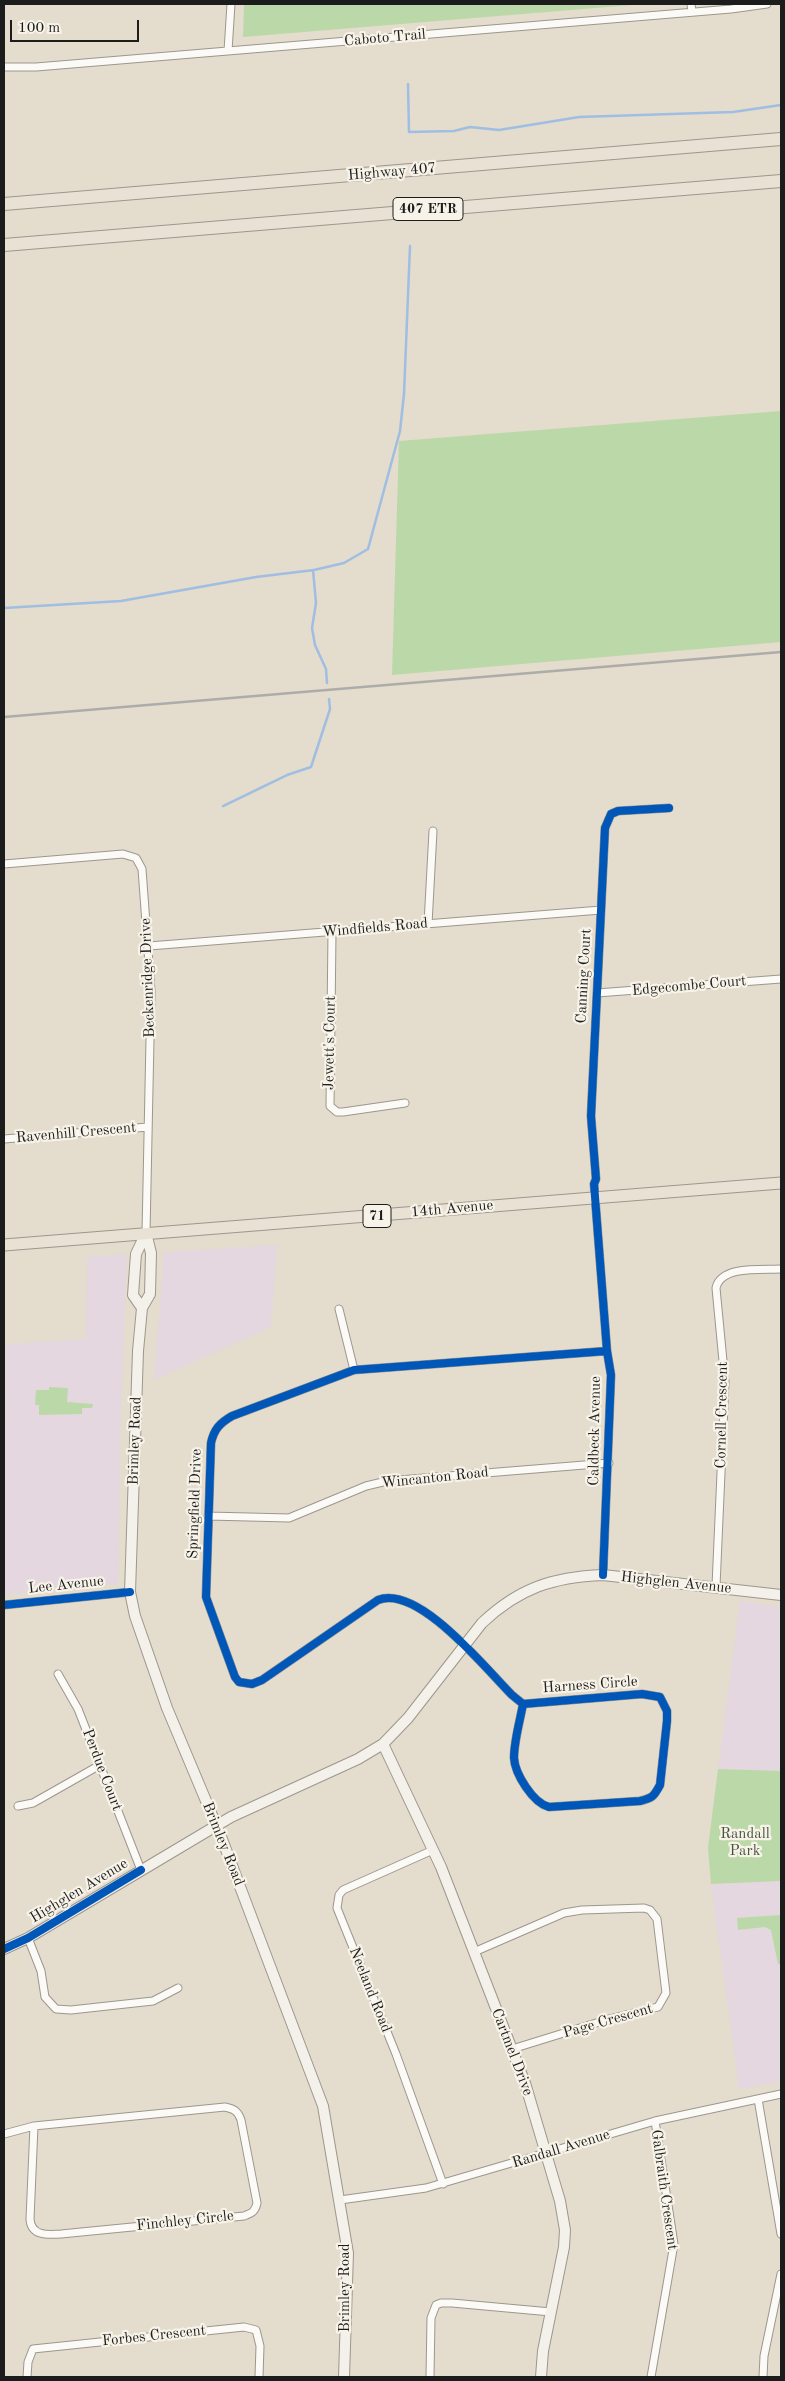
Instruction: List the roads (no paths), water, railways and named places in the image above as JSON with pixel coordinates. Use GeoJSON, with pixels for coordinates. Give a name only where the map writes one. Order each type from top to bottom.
{"type":"FeatureCollection","features":[{"type":"Feature","properties":{"kind":"highway","name":"Highway 407"},"geometry":{"type":"LineString","coordinates":[[4,204],[781,139]]}},
{"type":"Feature","properties":{"kind":"highway","name":"407 ETR"},"geometry":{"type":"LineString","coordinates":[[4,244],[781,180]]}},
{"type":"Feature","properties":{"kind":"main road","name":"14th Avenue"},"geometry":{"type":"LineString","coordinates":[[4,1245],[781,1183]]}},
{"type":"Feature","properties":{"kind":"street"},"geometry":{"type":"LineString","coordinates":[[228,51],[231,4]]}},
{"type":"Feature","properties":{"kind":"street"},"geometry":{"type":"LineString","coordinates":[[692,4],[692,12]]}},
{"type":"Feature","properties":{"kind":"street","name":"Caboto Trail"},"geometry":{"type":"LineString","coordinates":[[4,67],[36,67],[692,12],[766,4]]}},
{"type":"Feature","properties":{"kind":"street","name":"Canning Court"},"geometry":{"type":"LineString","coordinates":[[595,1198],[591,1116],[607,820],[611,814],[618,811],[668,808]]}},
{"type":"Feature","properties":{"kind":"street"},"geometry":{"type":"LineString","coordinates":[[428,924],[433,831]]}},
{"type":"Feature","properties":{"kind":"street","name":"Beckenridge Drive"},"geometry":{"type":"LineString","coordinates":[[4,864],[123,854],[136,858],[143,874],[149,946],[151,1011],[146,1233]]}},
{"type":"Feature","properties":{"kind":"street","name":"Windfields Road"},"geometry":{"type":"LineString","coordinates":[[149,946],[601,910]]}},
{"type":"Feature","properties":{"kind":"street","name":"Jewett's Court"},"geometry":{"type":"LineString","coordinates":[[332,932],[330,1106],[337,1112],[344,1112],[385,1108],[405,1103]]}},
{"type":"Feature","properties":{"kind":"street","name":"Edgecombe Court"},"geometry":{"type":"LineString","coordinates":[[597,994],[781,979]]}},
{"type":"Feature","properties":{"kind":"street","name":"Ravenhill Crescent"},"geometry":{"type":"LineString","coordinates":[[4,1139],[148,1127]]}},
{"type":"Feature","properties":{"kind":"street","name":"Caldbeck Avenue"},"geometry":{"type":"LineString","coordinates":[[595,1198],[607,1350],[611,1376],[603,1575]]}},
{"type":"Feature","properties":{"kind":"street","name":"Brimley Road"},"geometry":{"type":"LineString","coordinates":[[142,1308],[133,1295],[136,1254],[146,1233]]}},
{"type":"Feature","properties":{"kind":"street","name":"Brimley Road"},"geometry":{"type":"LineString","coordinates":[[146,1233],[151,1253],[150,1294],[142,1308],[138,1359],[130,1592],[135,1616],[168,1708],[216,1826],[324,2106],[348,2253],[344,2377]]}},
{"type":"Feature","properties":{"kind":"street","name":"Cornell Crescent"},"geometry":{"type":"LineString","coordinates":[[716,1586],[725,1382],[717,1282],[726,1274],[781,1269]]}},
{"type":"Feature","properties":{"kind":"street"},"geometry":{"type":"LineString","coordinates":[[338,1309],[354,1370]]}},
{"type":"Feature","properties":{"kind":"street","name":"Springfield Drive"},"geometry":{"type":"LineString","coordinates":[[464,1646],[414,1604],[392,1597],[384,1598],[262,1680],[252,1684],[239,1682],[235,1677],[206,1597],[210,1443],[214,1432],[222,1422],[354,1370],[607,1350]]}},
{"type":"Feature","properties":{"kind":"street","name":"Wincanton Road"},"geometry":{"type":"LineString","coordinates":[[208,1516],[289,1518],[366,1486],[387,1481],[609,1462]]}},
{"type":"Feature","properties":{"kind":"street","name":"Highglen Avenue"},"geometry":{"type":"LineString","coordinates":[[4,1949],[28,1938],[216,1826],[358,1759],[383,1744],[408,1718],[494,1611],[523,1592],[540,1584],[603,1575],[716,1586],[781,1595]]}},
{"type":"Feature","properties":{"kind":"street","name":"Lee Avenue"},"geometry":{"type":"LineString","coordinates":[[4,1605],[130,1592]]}},
{"type":"Feature","properties":{"kind":"street","name":"Harness Circle"},"geometry":{"type":"LineString","coordinates":[[464,1646],[523,1704],[642,1694],[660,1697],[667,1711],[667,1721],[660,1785],[656,1794],[652,1798],[640,1801],[548,1807],[538,1803],[532,1798],[514,1758],[523,1704]]}},
{"type":"Feature","properties":{"kind":"street","name":"Perdue Court"},"geometry":{"type":"LineString","coordinates":[[58,1674],[78,1709],[141,1870]]}},
{"type":"Feature","properties":{"kind":"street","name":"Cartmel Drive"},"geometry":{"type":"LineString","coordinates":[[383,1744],[433,1850],[512,2049],[547,2154],[560,2201],[564,2247],[540,2377]]}},
{"type":"Feature","properties":{"kind":"street"},"geometry":{"type":"LineString","coordinates":[[18,1806],[32,1803],[100,1765]]}},
{"type":"Feature","properties":{"kind":"street","name":"Neeland Road"},"geometry":{"type":"LineString","coordinates":[[433,1850],[343,1890],[339,1895],[337,1908],[396,2054],[443,2184]]}},
{"type":"Feature","properties":{"kind":"street","name":"Page Crescent"},"geometry":{"type":"LineString","coordinates":[[474,1952],[564,1913],[582,1910],[644,1908],[654,1913],[657,1919],[666,1993],[658,2007],[609,2019],[512,2049]]}},
{"type":"Feature","properties":{"kind":"street"},"geometry":{"type":"LineString","coordinates":[[28,1938],[41,1972],[45,1997],[56,2009],[64,2010],[153,2001],[178,1988]]}},
{"type":"Feature","properties":{"kind":"street","name":"Randall Avenue"},"geometry":{"type":"LineString","coordinates":[[340,2200],[443,2184],[655,2120],[781,2094]]}},
{"type":"Feature","properties":{"kind":"street"},"geometry":{"type":"LineString","coordinates":[[758,2099],[781,2234]]}},
{"type":"Feature","properties":{"kind":"street","name":"Finchley Circle"},"geometry":{"type":"LineString","coordinates":[[4,2134],[34,2126],[225,2107],[239,2114],[241,2120],[257,2203],[256,2209],[253,2213],[244,2216],[61,2234],[35,2232],[30,2226],[34,2126]]}},
{"type":"Feature","properties":{"kind":"street","name":"Galbraith Crescent"},"geometry":{"type":"LineString","coordinates":[[651,2377],[674,2244],[655,2120]]}},
{"type":"Feature","properties":{"kind":"street"},"geometry":{"type":"LineString","coordinates":[[764,2377],[764,2356],[781,2274]]}},
{"type":"Feature","properties":{"kind":"street"},"geometry":{"type":"LineString","coordinates":[[430,2377],[431,2318],[436,2305],[452,2303],[551,2312]]}},
{"type":"Feature","properties":{"kind":"street","name":"Forbes Crescent"},"geometry":{"type":"LineString","coordinates":[[28,2377],[28,2362],[33,2349],[244,2327],[256,2330],[259,2338],[259,2377]]}},
{"type":"Feature","properties":{"kind":"waterway"},"geometry":{"type":"LineString","coordinates":[[408,84],[409,132],[454,131],[470,127],[499,130],[579,117],[733,112],[781,105]]}},
{"type":"Feature","properties":{"kind":"waterway"},"geometry":{"type":"LineString","coordinates":[[4,608],[121,601],[256,577],[314,570],[344,563],[368,549],[400,431],[404,394],[410,246]]}},
{"type":"Feature","properties":{"kind":"waterway"},"geometry":{"type":"LineString","coordinates":[[313,570],[316,603],[312,628],[315,645],[326,669],[327,683]]}},
{"type":"Feature","properties":{"kind":"waterway"},"geometry":{"type":"LineString","coordinates":[[223,806],[287,775],[311,767],[330,709],[329,699]]}},
{"type":"Feature","properties":{"kind":"railway"},"geometry":{"type":"LineString","coordinates":[[4,717],[781,652]]}},
{"type":"Feature","properties":{"kind":"park label","name":"Randall Park"},"geometry":{"type":"Point","coordinates":[745,1842]}}]}
